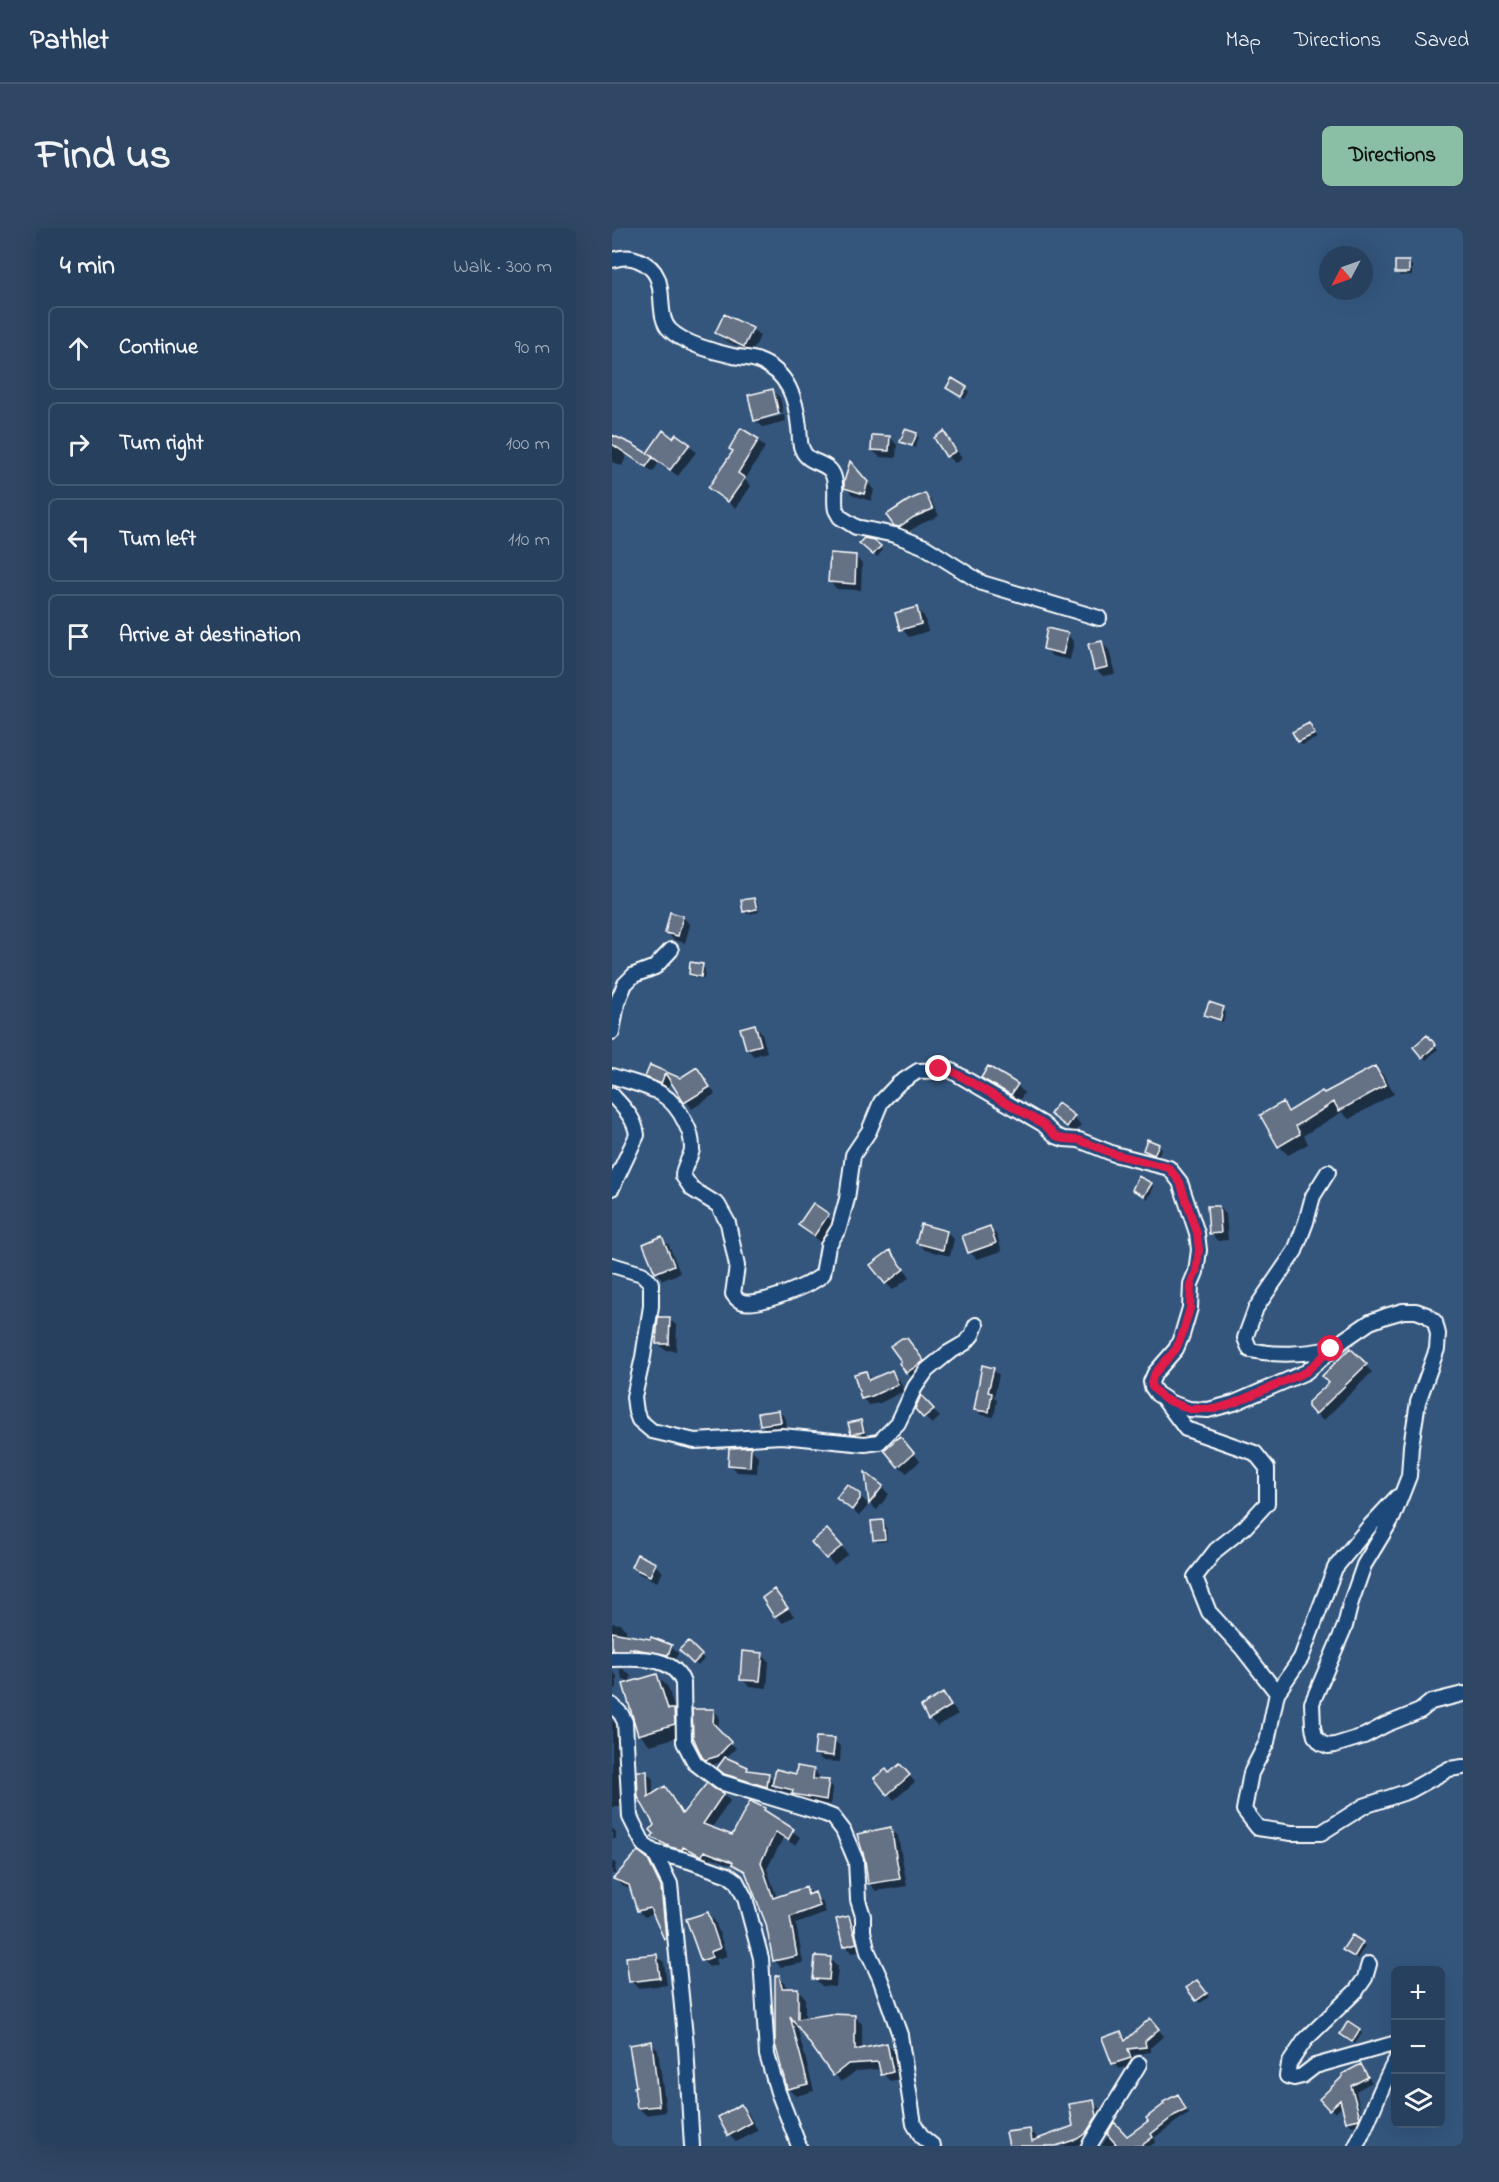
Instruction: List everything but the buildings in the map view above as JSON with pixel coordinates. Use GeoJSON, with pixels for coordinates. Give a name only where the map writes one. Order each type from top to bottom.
{"type":"FeatureCollection","features":[{"type":"Feature","properties":{"kind":"street"},"geometry":{"type":"LineString","coordinates":[[612,261],[619,258],[633,258],[647,263],[657,276],[667,327],[676,335],[711,351],[757,360],[776,371],[784,379],[794,395],[801,448],[809,459],[830,470],[834,477],[836,510],[848,523],[861,529],[885,532],[910,540],[949,561],[982,583],[1099,618]]}},
{"type":"Feature","properties":{"kind":"street"},"geometry":{"type":"LineString","coordinates":[[612,1032],[617,1003],[625,984],[634,975],[655,967],[671,950]]}},
{"type":"Feature","properties":{"kind":"street"},"geometry":{"type":"LineString","coordinates":[[612,1076],[663,1094],[679,1108],[692,1134],[691,1153],[683,1176],[688,1185],[710,1199],[723,1213],[731,1235],[737,1266],[733,1294],[744,1303],[763,1300],[811,1283],[823,1274],[828,1246],[839,1228],[847,1199],[852,1155],[869,1131],[878,1108],[888,1093],[918,1071],[950,1070],[1043,1124],[1056,1136],[1079,1140],[1114,1154],[1169,1168],[1176,1175],[1184,1191],[1197,1233],[1199,1250],[1196,1272],[1191,1284],[1190,1308],[1182,1335],[1176,1349],[1155,1373],[1151,1382],[1152,1387],[1186,1429],[1255,1453],[1267,1468],[1268,1503],[1245,1527],[1216,1550],[1195,1577],[1209,1612],[1242,1648],[1277,1693]]}},
{"type":"Feature","properties":{"kind":"street"},"geometry":{"type":"LineString","coordinates":[[612,1095],[630,1116],[637,1135],[612,1188]]}},
{"type":"Feature","properties":{"kind":"street"},"geometry":{"type":"LineString","coordinates":[[1328,1172],[1313,1196],[1295,1251],[1256,1308],[1245,1338],[1250,1350],[1269,1354],[1302,1354],[1331,1349]]}},
{"type":"Feature","properties":{"kind":"street"},"geometry":{"type":"LineString","coordinates":[[612,1265],[642,1274],[651,1283],[651,1306],[634,1397],[639,1420],[652,1431],[695,1441],[782,1436],[865,1444],[879,1442],[898,1423],[915,1387],[927,1370],[965,1343],[972,1335],[976,1325]]}},
{"type":"Feature","properties":{"kind":"street"},"geometry":{"type":"LineString","coordinates":[[1164,1399],[1189,1409],[1215,1409],[1306,1372],[1331,1349],[1370,1322],[1403,1311],[1416,1311],[1427,1315],[1435,1322],[1438,1334],[1437,1349],[1418,1402],[1411,1446],[1411,1462],[1405,1489],[1393,1517],[1364,1565],[1350,1602],[1345,1626],[1312,1703],[1311,1714],[1315,1736],[1321,1743],[1328,1746],[1344,1742],[1420,1711],[1431,1702],[1463,1694]]}},
{"type":"Feature","properties":{"kind":"street"},"geometry":{"type":"LineString","coordinates":[[1405,1489],[1368,1528],[1335,1568],[1301,1658],[1277,1693],[1267,1742],[1251,1773],[1244,1809],[1258,1828],[1291,1833],[1322,1833],[1364,1806],[1409,1791],[1449,1769],[1463,1767]]}},
{"type":"Feature","properties":{"kind":"street"},"geometry":{"type":"LineString","coordinates":[[612,1659],[643,1658],[667,1664],[681,1675],[684,1683],[682,1728],[684,1742],[695,1763],[706,1774],[731,1786],[833,1817],[843,1830],[856,1861],[858,1900],[863,1916],[865,1939],[900,2035],[914,2124],[922,2137],[933,2146]]}},
{"type":"Feature","properties":{"kind":"street"},"geometry":{"type":"LineString","coordinates":[[612,1705],[625,1722],[630,1817],[644,1845],[654,1852],[728,1875],[736,1881],[745,1898],[761,1958],[767,2055],[778,2092],[799,2146]]}},
{"type":"Feature","properties":{"kind":"street"},"geometry":{"type":"LineString","coordinates":[[654,1852],[670,1884],[672,1895],[687,2047],[692,2146]]}},
{"type":"Feature","properties":{"kind":"street"},"geometry":{"type":"LineString","coordinates":[[1369,1964],[1365,1978],[1352,1996],[1305,2040],[1289,2064],[1287,2076],[1294,2078],[1302,2076],[1315,2066],[1391,2045]]}},
{"type":"Feature","properties":{"kind":"street"},"geometry":{"type":"LineString","coordinates":[[1089,2146],[1139,2064]]}},
{"type":"Feature","properties":{"kind":"street"},"geometry":{"type":"LineString","coordinates":[[1356,2146],[1391,2068]]}},
{"type":"Feature","properties":{"kind":"route"},"geometry":{"type":"LineString","coordinates":[[939,1069],[950,1070],[964,1078],[1043,1124],[1056,1136],[1079,1140],[1114,1154],[1173,1170],[1184,1191],[1199,1241],[1199,1250],[1196,1272],[1191,1284],[1190,1308],[1182,1335],[1176,1349],[1155,1373],[1151,1382],[1157,1394],[1164,1399],[1189,1409],[1215,1409],[1306,1372],[1331,1349]]}}]}
